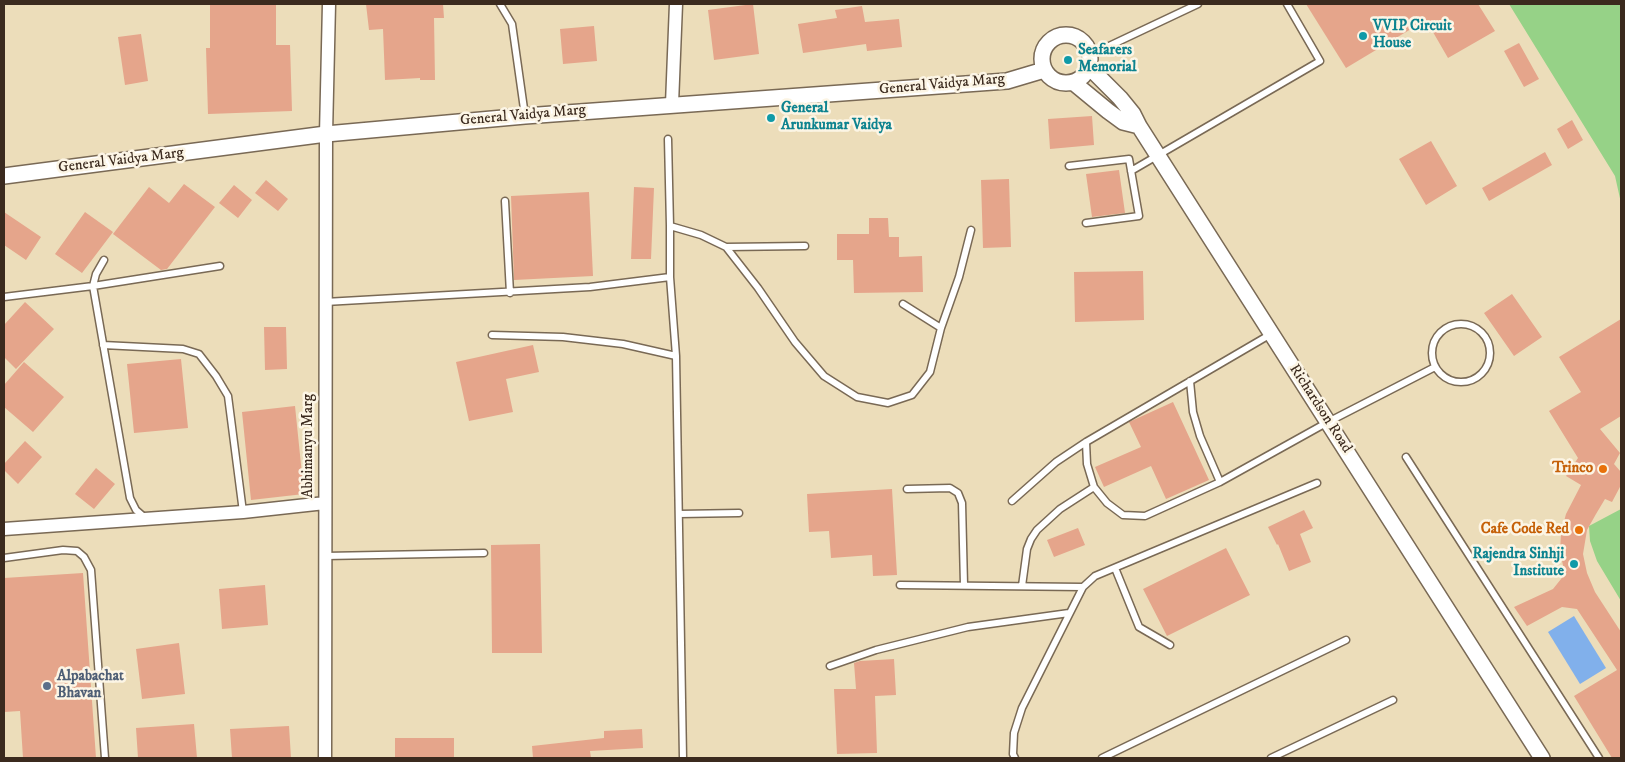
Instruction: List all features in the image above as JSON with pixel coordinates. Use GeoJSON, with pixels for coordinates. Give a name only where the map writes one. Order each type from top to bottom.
{"type":"FeatureCollection","features":[{"type":"Feature","properties":{"kind":"street","name":"Abhimanyu Marg"},"geometry":{"type":"LineString","coordinates":[[325,758],[326,134],[329,4]]}},
{"type":"Feature","properties":{"kind":"street"},"geometry":{"type":"LineString","coordinates":[[672,104],[676,4]]}},
{"type":"Feature","properties":{"kind":"street"},"geometry":{"type":"LineString","coordinates":[[1066,35],[1079,38],[1088,48],[1090,61],[1085,75],[1074,82],[1066,84],[1053,80],[1044,70],[1043,50],[1047,44],[1059,36],[1066,35]]}},
{"type":"Feature","properties":{"kind":"street","name":"Richardson Road"},"geometry":{"type":"LineString","coordinates":[[1090,61],[1133,114],[1542,758]]}},
{"type":"Feature","properties":{"kind":"street","name":"General Vaidya Marg"},"geometry":{"type":"LineString","coordinates":[[4,176],[326,134],[672,104],[1006,81],[1044,70]]}},
{"type":"Feature","properties":{"kind":"street"},"geometry":{"type":"LineString","coordinates":[[1074,82],[1108,112],[1124,122],[1139,126]]}},
{"type":"Feature","properties":{"kind":"street"},"geometry":{"type":"LineString","coordinates":[[4,529],[147,520],[325,503]]}},
{"type":"Feature","properties":{"kind":"lane"},"geometry":{"type":"LineString","coordinates":[[500,4],[512,24],[525,116]]}},
{"type":"Feature","properties":{"kind":"lane"},"geometry":{"type":"LineString","coordinates":[[1090,61],[1198,4]]}},
{"type":"Feature","properties":{"kind":"lane"},"geometry":{"type":"LineString","coordinates":[[1131,171],[1320,60],[1287,4]]}},
{"type":"Feature","properties":{"kind":"lane"},"geometry":{"type":"LineString","coordinates":[[668,139],[670,276],[676,356],[683,758]]}},
{"type":"Feature","properties":{"kind":"lane"},"geometry":{"type":"LineString","coordinates":[[1069,166],[1129,159],[1139,216],[1086,222]]}},
{"type":"Feature","properties":{"kind":"lane"},"geometry":{"type":"LineString","coordinates":[[505,201],[510,292]]}},
{"type":"Feature","properties":{"kind":"lane"},"geometry":{"type":"LineString","coordinates":[[670,226],[701,235],[726,247],[806,246]]}},
{"type":"Feature","properties":{"kind":"lane"},"geometry":{"type":"LineString","coordinates":[[726,247],[758,288],[795,342],[824,376],[857,397],[888,403],[912,395],[930,372],[941,328],[959,277],[971,230]]}},
{"type":"Feature","properties":{"kind":"lane"},"geometry":{"type":"LineString","coordinates":[[104,260],[96,274],[93,286],[130,498],[136,510],[147,520]]}},
{"type":"Feature","properties":{"kind":"lane"},"geometry":{"type":"LineString","coordinates":[[4,298],[220,266]]}},
{"type":"Feature","properties":{"kind":"lane"},"geometry":{"type":"LineString","coordinates":[[326,302],[590,287],[670,276]]}},
{"type":"Feature","properties":{"kind":"lane"},"geometry":{"type":"LineString","coordinates":[[903,304],[941,328]]}},
{"type":"Feature","properties":{"kind":"lane"},"geometry":{"type":"LineString","coordinates":[[1461,324],[1469,325],[1484,334],[1488,341],[1490,359],[1482,375],[1474,380],[1465,383],[1448,380],[1434,367],[1432,350],[1438,335],[1444,329],[1461,324]]}},
{"type":"Feature","properties":{"kind":"lane"},"geometry":{"type":"LineString","coordinates":[[1012,501],[1056,462],[1086,442],[1272,334]]}},
{"type":"Feature","properties":{"kind":"lane"},"geometry":{"type":"LineString","coordinates":[[492,336],[562,337],[614,343],[676,356]]}},
{"type":"Feature","properties":{"kind":"lane"},"geometry":{"type":"LineString","coordinates":[[103,346],[183,349],[199,354],[228,396],[243,512]]}},
{"type":"Feature","properties":{"kind":"lane"},"geometry":{"type":"LineString","coordinates":[[1086,442],[1087,464],[1094,487],[1114,510],[1123,515],[1145,516],[1220,482],[1328,422],[1434,367]]}},
{"type":"Feature","properties":{"kind":"lane"},"geometry":{"type":"LineString","coordinates":[[1190,381],[1193,412],[1200,436],[1220,482]]}},
{"type":"Feature","properties":{"kind":"lane"},"geometry":{"type":"LineString","coordinates":[[1406,457],[1599,758]]}},
{"type":"Feature","properties":{"kind":"lane"},"geometry":{"type":"LineString","coordinates":[[1014,758],[1014,733],[1022,708],[1083,587],[1095,576],[1317,483]]}},
{"type":"Feature","properties":{"kind":"lane"},"geometry":{"type":"LineString","coordinates":[[1022,586],[1027,548],[1031,539],[1060,509],[1094,487]]}},
{"type":"Feature","properties":{"kind":"lane"},"geometry":{"type":"LineString","coordinates":[[907,489],[950,488],[958,493],[962,503],[964,586]]}},
{"type":"Feature","properties":{"kind":"lane"},"geometry":{"type":"LineString","coordinates":[[679,514],[739,513]]}},
{"type":"Feature","properties":{"kind":"lane"},"geometry":{"type":"LineString","coordinates":[[4,558],[63,550],[77,551],[84,557],[91,570],[105,758]]}},
{"type":"Feature","properties":{"kind":"lane"},"geometry":{"type":"LineString","coordinates":[[324,556],[484,554]]}},
{"type":"Feature","properties":{"kind":"lane"},"geometry":{"type":"LineString","coordinates":[[1115,568],[1140,627],[1170,645]]}},
{"type":"Feature","properties":{"kind":"lane"},"geometry":{"type":"LineString","coordinates":[[900,585],[1083,587]]}},
{"type":"Feature","properties":{"kind":"lane"},"geometry":{"type":"LineString","coordinates":[[830,666],[876,650],[968,627],[1069,613]]}},
{"type":"Feature","properties":{"kind":"lane"},"geometry":{"type":"LineString","coordinates":[[1102,758],[1346,640]]}},
{"type":"Feature","properties":{"kind":"lane"},"geometry":{"type":"LineString","coordinates":[[1271,758],[1393,700]]}},
{"type":"Feature","properties":{"kind":"green space"},"geometry":{"type":"Polygon","coordinates":[[[1509,4],[1621,4],[1621,203],[1615,176],[1509,4]]]}},
{"type":"Feature","properties":{"kind":"green space"},"geometry":{"type":"Polygon","coordinates":[[[1621,509],[1621,601],[1597,561],[1590,541],[1589,526],[1621,509]]]}},
{"type":"Feature","properties":{"kind":"water"},"geometry":{"type":"Polygon","coordinates":[[[1574,616],[1606,668],[1580,684],[1548,632],[1574,616]]]}},
{"type":"Feature","properties":{"kind":"building"},"geometry":{"type":"Polygon","coordinates":[[[210,4],[276,4],[276,45],[290,45],[292,111],[208,114],[206,48],[210,48],[210,4]]]}},
{"type":"Feature","properties":{"kind":"building"},"geometry":{"type":"Polygon","coordinates":[[[366,4],[443,4],[444,18],[434,18],[435,80],[420,80],[420,78],[385,80],[383,29],[369,30],[366,4]]]}},
{"type":"Feature","properties":{"kind":"building"},"geometry":{"type":"Polygon","coordinates":[[[753,4],[759,54],[714,60],[708,10],[753,4]]]}},
{"type":"Feature","properties":{"kind":"building","name":"VVIP Circuit House"},"geometry":{"type":"Polygon","coordinates":[[[1306,4],[1478,4],[1495,31],[1448,58],[1426,20],[1346,68],[1306,4]]]}},
{"type":"Feature","properties":{"kind":"building"},"geometry":{"type":"Polygon","coordinates":[[[862,6],[865,22],[899,19],[902,47],[867,51],[866,44],[803,53],[798,24],[837,18],[835,10],[862,6]]]}},
{"type":"Feature","properties":{"kind":"building"},"geometry":{"type":"Polygon","coordinates":[[[594,26],[597,61],[563,64],[560,29],[594,26]]]}},
{"type":"Feature","properties":{"kind":"building"},"geometry":{"type":"Polygon","coordinates":[[[141,34],[148,81],[125,85],[118,37],[141,34]]]}},
{"type":"Feature","properties":{"kind":"building"},"geometry":{"type":"Polygon","coordinates":[[[1519,43],[1539,79],[1524,87],[1504,51],[1519,43]]]}},
{"type":"Feature","properties":{"kind":"building"},"geometry":{"type":"Polygon","coordinates":[[[1092,116],[1094,145],[1050,149],[1048,119],[1092,116]]]}},
{"type":"Feature","properties":{"kind":"building"},"geometry":{"type":"Polygon","coordinates":[[[1572,120],[1583,140],[1568,149],[1557,129],[1572,120]]]}},
{"type":"Feature","properties":{"kind":"building"},"geometry":{"type":"Polygon","coordinates":[[[1431,141],[1457,186],[1426,205],[1399,159],[1431,141]]]}},
{"type":"Feature","properties":{"kind":"building"},"geometry":{"type":"Polygon","coordinates":[[[1545,152],[1552,165],[1489,201],[1482,188],[1545,152]]]}},
{"type":"Feature","properties":{"kind":"building"},"geometry":{"type":"Polygon","coordinates":[[[1119,170],[1125,213],[1092,217],[1086,174],[1119,170]]]}},
{"type":"Feature","properties":{"kind":"building"},"geometry":{"type":"Polygon","coordinates":[[[1009,179],[1011,247],[983,248],[981,180],[1009,179]]]}},
{"type":"Feature","properties":{"kind":"building"},"geometry":{"type":"Polygon","coordinates":[[[266,180],[288,199],[278,211],[255,193],[266,180]]]}},
{"type":"Feature","properties":{"kind":"building"},"geometry":{"type":"Polygon","coordinates":[[[184,184],[215,207],[167,269],[161,270],[113,234],[149,187],[169,203],[184,184]]]}},
{"type":"Feature","properties":{"kind":"building"},"geometry":{"type":"Polygon","coordinates":[[[234,185],[252,200],[238,218],[219,203],[234,185]]]}},
{"type":"Feature","properties":{"kind":"building"},"geometry":{"type":"Polygon","coordinates":[[[634,187],[654,188],[651,259],[631,259],[634,187]]]}},
{"type":"Feature","properties":{"kind":"building"},"geometry":{"type":"Polygon","coordinates":[[[589,192],[593,276],[514,280],[511,196],[589,192]]]}},
{"type":"Feature","properties":{"kind":"building"},"geometry":{"type":"Polygon","coordinates":[[[4,212],[41,237],[26,260],[4,245],[4,212]]]}},
{"type":"Feature","properties":{"kind":"building"},"geometry":{"type":"Polygon","coordinates":[[[85,212],[113,232],[82,273],[55,254],[85,212]]]}},
{"type":"Feature","properties":{"kind":"building"},"geometry":{"type":"Polygon","coordinates":[[[869,218],[888,218],[889,237],[899,237],[899,257],[922,256],[923,292],[854,293],[853,260],[837,260],[837,234],[869,234],[869,218]]]}},
{"type":"Feature","properties":{"kind":"building"},"geometry":{"type":"Polygon","coordinates":[[[1143,271],[1144,320],[1075,322],[1074,272],[1143,271]]]}},
{"type":"Feature","properties":{"kind":"building"},"geometry":{"type":"Polygon","coordinates":[[[1512,294],[1542,337],[1514,356],[1484,313],[1512,294]]]}},
{"type":"Feature","properties":{"kind":"building"},"geometry":{"type":"Polygon","coordinates":[[[25,302],[54,329],[16,369],[4,357],[4,325],[25,302]]]}},
{"type":"Feature","properties":{"kind":"building"},"geometry":{"type":"Polygon","coordinates":[[[1621,319],[1621,416],[1600,429],[1620,453],[1614,464],[1621,472],[1621,485],[1612,502],[1605,499],[1587,530],[1583,554],[1587,573],[1595,592],[1621,632],[1621,758],[1612,758],[1574,696],[1617,670],[1577,609],[1562,607],[1527,626],[1514,607],[1553,589],[1565,574],[1560,552],[1561,533],[1566,514],[1581,485],[1566,476],[1578,458],[1549,411],[1581,392],[1559,357],[1621,319]]]}},
{"type":"Feature","properties":{"kind":"building"},"geometry":{"type":"Polygon","coordinates":[[[264,327],[286,327],[287,369],[265,370],[264,327]]]}},
{"type":"Feature","properties":{"kind":"building"},"geometry":{"type":"Polygon","coordinates":[[[533,345],[539,372],[506,379],[513,412],[469,421],[456,362],[533,345]]]}},
{"type":"Feature","properties":{"kind":"building"},"geometry":{"type":"Polygon","coordinates":[[[181,359],[188,428],[134,433],[127,364],[181,359]]]}},
{"type":"Feature","properties":{"kind":"building"},"geometry":{"type":"Polygon","coordinates":[[[24,362],[64,397],[33,432],[4,407],[4,385],[24,362]]]}},
{"type":"Feature","properties":{"kind":"building"},"geometry":{"type":"Polygon","coordinates":[[[1173,402],[1209,480],[1166,499],[1151,466],[1104,487],[1095,467],[1141,447],[1129,422],[1173,402]]]}},
{"type":"Feature","properties":{"kind":"building"},"geometry":{"type":"Polygon","coordinates":[[[295,406],[304,494],[251,500],[242,412],[295,406]]]}},
{"type":"Feature","properties":{"kind":"building"},"geometry":{"type":"Polygon","coordinates":[[[25,441],[42,457],[18,484],[4,470],[4,464],[25,441]]]}},
{"type":"Feature","properties":{"kind":"building"},"geometry":{"type":"Polygon","coordinates":[[[96,468],[115,484],[94,509],[75,494],[96,468]]]}},
{"type":"Feature","properties":{"kind":"building"},"geometry":{"type":"Polygon","coordinates":[[[892,489],[897,575],[873,576],[872,555],[831,558],[829,531],[809,532],[807,494],[892,489]]]}},
{"type":"Feature","properties":{"kind":"building"},"geometry":{"type":"Polygon","coordinates":[[[1304,510],[1313,528],[1300,534],[1311,562],[1289,571],[1278,544],[1268,527],[1304,510]]]}},
{"type":"Feature","properties":{"kind":"building"},"geometry":{"type":"Polygon","coordinates":[[[1078,528],[1085,545],[1054,557],[1047,540],[1078,528]]]}},
{"type":"Feature","properties":{"kind":"building"},"geometry":{"type":"Polygon","coordinates":[[[540,544],[542,653],[492,653],[491,545],[540,544]]]}},
{"type":"Feature","properties":{"kind":"building"},"geometry":{"type":"Polygon","coordinates":[[[1226,548],[1250,595],[1167,636],[1143,589],[1226,548]]]}},
{"type":"Feature","properties":{"kind":"building","name":"Alpabachat Bhavan"},"geometry":{"type":"Polygon","coordinates":[[[83,573],[96,758],[23,758],[20,711],[4,712],[4,578],[83,573]]]}},
{"type":"Feature","properties":{"kind":"building"},"geometry":{"type":"Polygon","coordinates":[[[265,585],[268,625],[222,629],[219,589],[265,585]]]}},
{"type":"Feature","properties":{"kind":"building"},"geometry":{"type":"Polygon","coordinates":[[[179,643],[185,694],[142,699],[136,649],[179,643]]]}},
{"type":"Feature","properties":{"kind":"building"},"geometry":{"type":"Polygon","coordinates":[[[894,659],[896,695],[875,696],[877,753],[837,754],[834,689],[856,689],[854,663],[894,659]]]}},
{"type":"Feature","properties":{"kind":"building"},"geometry":{"type":"Polygon","coordinates":[[[194,724],[197,758],[138,758],[136,728],[194,724]]]}},
{"type":"Feature","properties":{"kind":"building"},"geometry":{"type":"Polygon","coordinates":[[[289,726],[291,758],[232,758],[230,729],[289,726]]]}},
{"type":"Feature","properties":{"kind":"building"},"geometry":{"type":"Polygon","coordinates":[[[642,729],[643,748],[590,751],[591,758],[533,758],[532,746],[604,738],[604,731],[642,729]]]}},
{"type":"Feature","properties":{"kind":"building"},"geometry":{"type":"Polygon","coordinates":[[[395,738],[454,738],[454,758],[395,758],[395,738]]]}},
{"type":"Feature","properties":{"kind":"place","name":"VVIP Circuit House"},"geometry":{"type":"Point","coordinates":[1363,36]}},
{"type":"Feature","properties":{"kind":"place","name":"Seafarers Memorial"},"geometry":{"type":"Point","coordinates":[1068,60]}},
{"type":"Feature","properties":{"kind":"place","name":"General Arunkumar Vaidya"},"geometry":{"type":"Point","coordinates":[771,118]}},
{"type":"Feature","properties":{"kind":"place","name":"Trinco"},"geometry":{"type":"Point","coordinates":[1603,469]}},
{"type":"Feature","properties":{"kind":"place","name":"Cafe Code Red"},"geometry":{"type":"Point","coordinates":[1579,530]}},
{"type":"Feature","properties":{"kind":"place","name":"Rajendra Sinhji Institute"},"geometry":{"type":"Point","coordinates":[1574,564]}},
{"type":"Feature","properties":{"kind":"place","name":"Alpabachat Bhavan"},"geometry":{"type":"Point","coordinates":[47,686]}}]}
